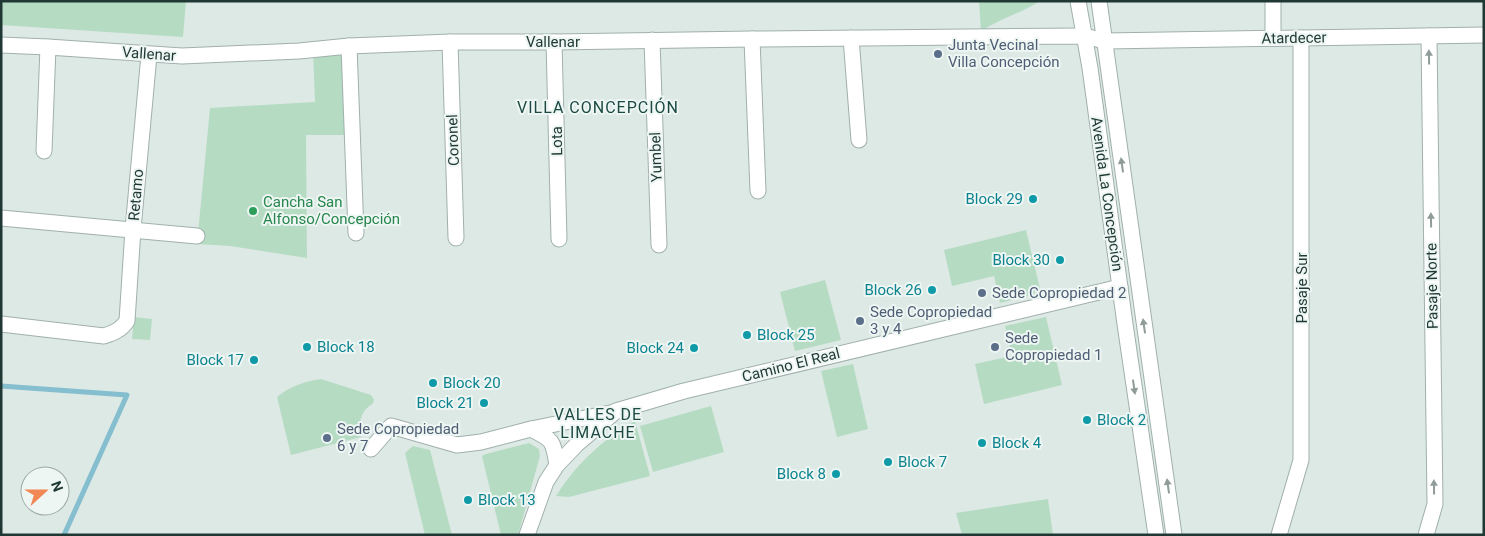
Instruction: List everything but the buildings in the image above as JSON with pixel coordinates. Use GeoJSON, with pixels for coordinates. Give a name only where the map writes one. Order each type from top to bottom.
{"type":"FeatureCollection","features":[{"type":"Feature","properties":{"kind":"street","name":"Avenida La Concepción"},"geometry":{"type":"LineString","coordinates":[[1078,1],[1090,68],[1156,535]]}},
{"type":"Feature","properties":{"kind":"street","name":"Avenida La Concepción"},"geometry":{"type":"LineString","coordinates":[[1099,1],[1174,535]]}},
{"type":"Feature","properties":{"kind":"street"},"geometry":{"type":"LineString","coordinates":[[1273,1],[1273,38]]}},
{"type":"Feature","properties":{"kind":"street","name":"Atardecer"},"geometry":{"type":"LineString","coordinates":[[1105,41],[1484,35]]}},
{"type":"Feature","properties":{"kind":"street","name":"Vallenar"},"geometry":{"type":"LineString","coordinates":[[1,45],[182,56],[450,42],[1084,36],[1105,41]]}},
{"type":"Feature","properties":{"kind":"street","name":"Pasaje Norte"},"geometry":{"type":"LineString","coordinates":[[1426,535],[1434,504],[1428,36]]}},
{"type":"Feature","properties":{"kind":"street"},"geometry":{"type":"LineString","coordinates":[[851,38],[859,140]]}},
{"type":"Feature","properties":{"kind":"street","name":"Pasaje Sur"},"geometry":{"type":"LineString","coordinates":[[1279,535],[1301,460],[1301,38]]}},
{"type":"Feature","properties":{"kind":"street"},"geometry":{"type":"LineString","coordinates":[[752,39],[758,191]]}},
{"type":"Feature","properties":{"kind":"street","name":"Yumbel"},"geometry":{"type":"LineString","coordinates":[[652,40],[659,244]]}},
{"type":"Feature","properties":{"kind":"street","name":"Coronel"},"geometry":{"type":"LineString","coordinates":[[450,42],[456,238]]}},
{"type":"Feature","properties":{"kind":"street","name":"Lota"},"geometry":{"type":"LineString","coordinates":[[554,42],[559,239]]}},
{"type":"Feature","properties":{"kind":"street"},"geometry":{"type":"LineString","coordinates":[[349,46],[356,233]]}},
{"type":"Feature","properties":{"kind":"street"},"geometry":{"type":"LineString","coordinates":[[44,151],[48,47]]}},
{"type":"Feature","properties":{"kind":"street","name":"Retamo"},"geometry":{"type":"LineString","coordinates":[[1,324],[104,336],[117,331],[127,321],[133,230],[149,55]]}},
{"type":"Feature","properties":{"kind":"street"},"geometry":{"type":"LineString","coordinates":[[1,218],[197,236]]}},
{"type":"Feature","properties":{"kind":"street","name":"Camino El Real"},"geometry":{"type":"LineString","coordinates":[[527,535],[546,482],[557,465],[616,411],[684,391],[1120,287]]}},
{"type":"Feature","properties":{"kind":"street"},"geometry":{"type":"LineString","coordinates":[[371,448],[391,426],[457,445],[481,442],[616,411]]}},
{"type":"Feature","properties":{"kind":"street"},"geometry":{"type":"LineString","coordinates":[[531,429],[542,433],[552,443],[557,465]]}},
{"type":"Feature","properties":{"kind":"green space"},"geometry":{"type":"Polygon","coordinates":[[[1,1],[186,1],[183,37],[1,25],[1,1]]]}},
{"type":"Feature","properties":{"kind":"green space"},"geometry":{"type":"Polygon","coordinates":[[[979,1],[1040,1],[981,31],[979,1]]]}},
{"type":"Feature","properties":{"kind":"green space"},"geometry":{"type":"Polygon","coordinates":[[[345,51],[345,135],[306,135],[307,258],[230,246],[197,244],[210,108],[315,102],[313,52],[345,51]]]}},
{"type":"Feature","properties":{"kind":"green space"},"geometry":{"type":"Polygon","coordinates":[[[1026,230],[1041,293],[1000,303],[994,276],[952,286],[944,250],[1026,230]]]}},
{"type":"Feature","properties":{"kind":"green space"},"geometry":{"type":"Polygon","coordinates":[[[825,280],[841,340],[795,351],[780,292],[825,280]]]}},
{"type":"Feature","properties":{"kind":"green space"},"geometry":{"type":"Polygon","coordinates":[[[134,317],[152,319],[150,340],[132,339],[134,317]]]}},
{"type":"Feature","properties":{"kind":"green space"},"geometry":{"type":"Polygon","coordinates":[[[1046,317],[1062,385],[984,404],[975,364],[1012,356],[1005,326],[1046,317]]]}},
{"type":"Feature","properties":{"kind":"green space"},"geometry":{"type":"Polygon","coordinates":[[[853,364],[868,429],[837,437],[821,371],[853,364]]]}},
{"type":"Feature","properties":{"kind":"green space"},"geometry":{"type":"Polygon","coordinates":[[[321,379],[371,395],[374,402],[366,409],[361,418],[361,437],[291,455],[277,397],[297,385],[321,379]]]}},
{"type":"Feature","properties":{"kind":"green space"},"geometry":{"type":"Polygon","coordinates":[[[711,406],[724,452],[653,472],[640,426],[711,406]]]}},
{"type":"Feature","properties":{"kind":"green space"},"geometry":{"type":"Polygon","coordinates":[[[635,421],[650,476],[569,497],[556,496],[581,463],[611,437],[635,421]]]}},
{"type":"Feature","properties":{"kind":"green space"},"geometry":{"type":"Polygon","coordinates":[[[529,443],[539,449],[540,456],[518,535],[501,535],[482,456],[529,443]]]}},
{"type":"Feature","properties":{"kind":"green space"},"geometry":{"type":"Polygon","coordinates":[[[413,446],[430,450],[452,535],[425,535],[405,453],[413,446]]]}},
{"type":"Feature","properties":{"kind":"green space"},"geometry":{"type":"Polygon","coordinates":[[[1048,499],[1053,535],[962,535],[956,513],[1048,499]]]}},
{"type":"Feature","properties":{"kind":"waterway"},"geometry":{"type":"LineString","coordinates":[[1,386],[127,395],[64,535]]}},
{"type":"Feature","properties":{"kind":"place","name":"Junta Vecinal Villa Concepción"},"geometry":{"type":"Point","coordinates":[938,54]}},
{"type":"Feature","properties":{"kind":"place","name":"Block 29"},"geometry":{"type":"Point","coordinates":[1033,199]}},
{"type":"Feature","properties":{"kind":"place","name":"Cancha San Alfonso/Concepción"},"geometry":{"type":"Point","coordinates":[253,211]}},
{"type":"Feature","properties":{"kind":"place","name":"Block 30"},"geometry":{"type":"Point","coordinates":[1060,260]}},
{"type":"Feature","properties":{"kind":"place","name":"Block 26"},"geometry":{"type":"Point","coordinates":[932,290]}},
{"type":"Feature","properties":{"kind":"place","name":"Sede Copropiedad 2"},"geometry":{"type":"Point","coordinates":[982,293]}},
{"type":"Feature","properties":{"kind":"place","name":"Sede Copropiedad 3 y 4"},"geometry":{"type":"Point","coordinates":[860,321]}},
{"type":"Feature","properties":{"kind":"place","name":"Block 25"},"geometry":{"type":"Point","coordinates":[747,335]}},
{"type":"Feature","properties":{"kind":"place","name":"Block 18"},"geometry":{"type":"Point","coordinates":[307,347]}},
{"type":"Feature","properties":{"kind":"place","name":"Sede Copropiedad 1"},"geometry":{"type":"Point","coordinates":[995,347]}},
{"type":"Feature","properties":{"kind":"place","name":"Block 24"},"geometry":{"type":"Point","coordinates":[694,348]}},
{"type":"Feature","properties":{"kind":"place","name":"Block 17"},"geometry":{"type":"Point","coordinates":[254,360]}},
{"type":"Feature","properties":{"kind":"place","name":"Block 20"},"geometry":{"type":"Point","coordinates":[433,383]}},
{"type":"Feature","properties":{"kind":"place","name":"Block 21"},"geometry":{"type":"Point","coordinates":[484,403]}},
{"type":"Feature","properties":{"kind":"place","name":"Block 2"},"geometry":{"type":"Point","coordinates":[1087,420]}},
{"type":"Feature","properties":{"kind":"place","name":"Sede Copropiedad 6 y 7"},"geometry":{"type":"Point","coordinates":[327,438]}},
{"type":"Feature","properties":{"kind":"place","name":"Block 4"},"geometry":{"type":"Point","coordinates":[982,443]}},
{"type":"Feature","properties":{"kind":"place","name":"Block 7"},"geometry":{"type":"Point","coordinates":[888,462]}},
{"type":"Feature","properties":{"kind":"place","name":"Block 8"},"geometry":{"type":"Point","coordinates":[836,474]}},
{"type":"Feature","properties":{"kind":"place","name":"Block 13"},"geometry":{"type":"Point","coordinates":[468,500]}},
{"type":"Feature","properties":{"kind":"district","name":"VILLA CONCEPCIÓN"},"geometry":{"type":"Point","coordinates":[598,107]}},
{"type":"Feature","properties":{"kind":"district","name":"VALLES DE LIMACHE"},"geometry":{"type":"Point","coordinates":[598,423]}}]}
